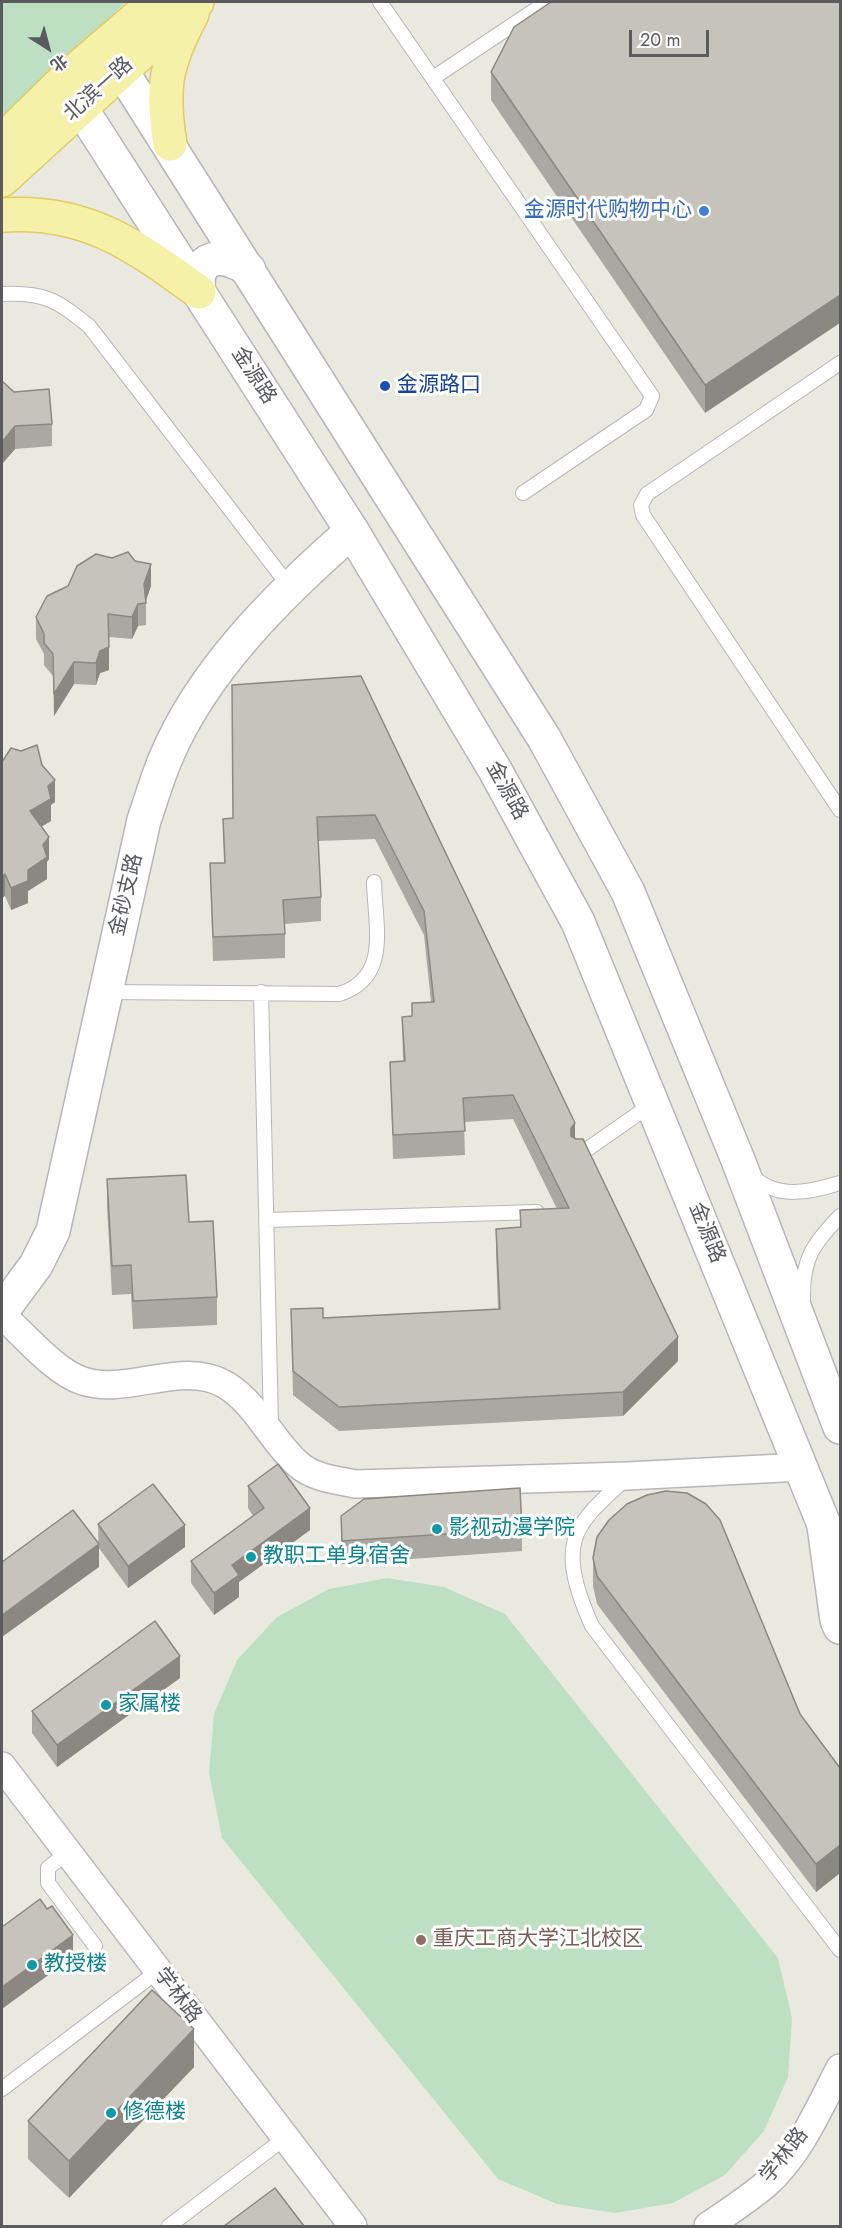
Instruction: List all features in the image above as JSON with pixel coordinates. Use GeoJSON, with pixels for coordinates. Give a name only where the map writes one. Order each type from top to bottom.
{"type":"FeatureCollection","features":[{"type":"Feature","properties":{"kind":"main road","name":"北滨一路"},"geometry":{"type":"LineString","coordinates":[[114,57],[155,2]]}},
{"type":"Feature","properties":{"kind":"main road","name":"北滨一路"},"geometry":{"type":"LineString","coordinates":[[2,141],[72,93],[114,57],[198,2]]}},
{"type":"Feature","properties":{"kind":"main road"},"geometry":{"type":"LineString","coordinates":[[170,144],[164,104],[167,71],[176,45],[198,2]]}},
{"type":"Feature","properties":{"kind":"main road"},"geometry":{"type":"LineString","coordinates":[[114,57],[538,728],[628,892],[738,1160],[840,1427]]}},
{"type":"Feature","properties":{"kind":"main road","name":"北滨一路"},"geometry":{"type":"LineString","coordinates":[[2,180],[72,93]]}},
{"type":"Feature","properties":{"kind":"main road","name":"金源路"},"geometry":{"type":"LineString","coordinates":[[72,93],[352,531],[495,770],[578,922],[823,1521],[840,1557]]}},
{"type":"Feature","properties":{"kind":"main road"},"geometry":{"type":"LineString","coordinates":[[2,215],[31,213],[64,218],[98,230],[132,244],[200,292]]}},
{"type":"Feature","properties":{"kind":"main road"},"geometry":{"type":"LineString","coordinates":[[200,292],[200,274],[210,261],[218,257],[236,260],[249,270]]}},
{"type":"Feature","properties":{"kind":"main road","name":"金砂支路"},"geometry":{"type":"LineString","coordinates":[[2,1313],[36,1265],[53,1231],[144,820],[165,759],[194,704],[237,646],[289,586],[352,531]]}},
{"type":"Feature","properties":{"kind":"main road"},"geometry":{"type":"LineString","coordinates":[[823,1521],[840,1628]]}},
{"type":"Feature","properties":{"kind":"street"},"geometry":{"type":"LineString","coordinates":[[2,1313],[61,1368],[81,1381],[104,1386],[195,1376],[224,1384],[245,1400],[300,1467],[322,1477],[355,1484],[627,1476],[802,1467]]}},
{"type":"Feature","properties":{"kind":"street","name":"学林路"},"geometry":{"type":"LineString","coordinates":[[2,1766],[353,2226]]}},
{"type":"Feature","properties":{"kind":"street","name":"学林路"},"geometry":{"type":"LineString","coordinates":[[708,2226],[765,2184],[785,2163],[801,2142],[840,2068]]}},
{"type":"Feature","properties":{"kind":"lane"},"geometry":{"type":"LineString","coordinates":[[381,2],[651,396],[646,410],[523,493]]}},
{"type":"Feature","properties":{"kind":"lane"},"geometry":{"type":"LineString","coordinates":[[433,78],[547,2]]}},
{"type":"Feature","properties":{"kind":"lane"},"geometry":{"type":"LineString","coordinates":[[2,294],[25,293],[58,302],[88,326],[289,586]]}},
{"type":"Feature","properties":{"kind":"lane"},"geometry":{"type":"LineString","coordinates":[[840,363],[647,494],[641,505],[643,515],[840,810]]}},
{"type":"Feature","properties":{"kind":"lane"},"geometry":{"type":"LineString","coordinates":[[105,992],[339,994],[354,989],[367,978],[376,964],[374,882]]}},
{"type":"Feature","properties":{"kind":"lane"},"geometry":{"type":"LineString","coordinates":[[261,992],[271,1431]]}},
{"type":"Feature","properties":{"kind":"lane"},"geometry":{"type":"LineString","coordinates":[[579,1155],[652,1104]]}},
{"type":"Feature","properties":{"kind":"lane"},"geometry":{"type":"LineString","coordinates":[[738,1160],[764,1187],[784,1191],[817,1190],[840,1183]]}},
{"type":"Feature","properties":{"kind":"lane"},"geometry":{"type":"LineString","coordinates":[[266,1220],[544,1212]]}},
{"type":"Feature","properties":{"kind":"lane"},"geometry":{"type":"LineString","coordinates":[[803,1328],[802,1275],[812,1246],[840,1216]]}},
{"type":"Feature","properties":{"kind":"lane"},"geometry":{"type":"LineString","coordinates":[[627,1476],[590,1514],[575,1539],[574,1569],[581,1600],[592,1626],[840,1950]]}},
{"type":"Feature","properties":{"kind":"lane"},"geometry":{"type":"LineString","coordinates":[[68,1852],[48,1868],[48,1883],[95,1946]]}},
{"type":"Feature","properties":{"kind":"lane"},"geometry":{"type":"LineString","coordinates":[[2,2089],[158,1971]]}},
{"type":"Feature","properties":{"kind":"lane"},"geometry":{"type":"LineString","coordinates":[[169,2226],[285,2138]]}},
{"type":"Feature","properties":{"kind":"green space"},"geometry":{"type":"Polygon","coordinates":[[[2,2],[126,2],[2,119],[2,2]]]}},
{"type":"Feature","properties":{"kind":"green space"},"geometry":{"type":"Polygon","coordinates":[[[387,1578],[444,1587],[505,1614],[778,1958],[792,2018],[788,2077],[764,2131],[725,2175],[673,2203],[615,2213],[557,2204],[498,2179],[222,1838],[209,1773],[214,1714],[237,1660],[277,1617],[329,1589],[387,1578]]]}},
{"type":"Feature","properties":{"kind":"building","name":"金源时代购物中心"},"geometry":{"type":"Polygon","coordinates":[[[551,2],[840,2],[840,295],[705,385],[491,72],[514,27],[551,2]]]}},
{"type":"Feature","properties":{"kind":"building"},"geometry":{"type":"Polygon","coordinates":[[[2,381],[14,392],[49,389],[52,424],[15,426],[2,442],[2,381]]]}},
{"type":"Feature","properties":{"kind":"building"},"geometry":{"type":"Polygon","coordinates":[[[128,552],[135,561],[151,564],[144,584],[146,603],[138,604],[132,617],[108,614],[109,647],[100,651],[96,663],[74,662],[54,694],[53,654],[44,643],[44,634],[36,617],[47,596],[68,586],[77,566],[96,554],[112,558],[128,552]]]}},
{"type":"Feature","properties":{"kind":"building"},"geometry":{"type":"Polygon","coordinates":[[[361,676],[575,1123],[571,1128],[571,1136],[583,1139],[678,1337],[623,1392],[339,1407],[293,1371],[291,1309],[323,1308],[323,1318],[500,1309],[496,1229],[521,1227],[520,1210],[569,1208],[513,1095],[463,1098],[465,1131],[393,1135],[390,1062],[405,1061],[402,1017],[412,1016],[412,1003],[434,1002],[424,911],[375,815],[317,817],[321,897],[283,900],[285,934],[213,937],[210,863],[225,863],[223,819],[233,818],[232,685],[361,676]]]}},
{"type":"Feature","properties":{"kind":"building"},"geometry":{"type":"Polygon","coordinates":[[[37,745],[42,765],[55,780],[48,786],[51,799],[30,811],[49,837],[43,845],[47,857],[28,870],[28,881],[11,888],[5,874],[2,876],[2,762],[11,748],[21,751],[37,745]]]}},
{"type":"Feature","properties":{"kind":"building"},"geometry":{"type":"Polygon","coordinates":[[[186,1175],[189,1222],[213,1221],[217,1297],[133,1301],[131,1265],[112,1266],[107,1179],[186,1175]]]}},
{"type":"Feature","properties":{"kind":"building"},"geometry":{"type":"Polygon","coordinates":[[[278,1464],[310,1508],[232,1565],[239,1575],[214,1593],[191,1561],[264,1508],[248,1486],[278,1464]]]}},
{"type":"Feature","properties":{"kind":"building"},"geometry":{"type":"Polygon","coordinates":[[[153,1484],[185,1525],[128,1566],[98,1524],[153,1484]]]}},
{"type":"Feature","properties":{"kind":"building"},"geometry":{"type":"Polygon","coordinates":[[[520,1488],[522,1529],[342,1541],[341,1516],[364,1499],[520,1488]]]}},
{"type":"Feature","properties":{"kind":"building"},"geometry":{"type":"Polygon","coordinates":[[[666,1491],[687,1493],[706,1504],[720,1520],[800,1714],[840,1768],[840,1845],[816,1864],[597,1576],[593,1558],[597,1537],[609,1520],[627,1504],[647,1495],[666,1491]]]}},
{"type":"Feature","properties":{"kind":"building"},"geometry":{"type":"Polygon","coordinates":[[[73,1510],[99,1544],[2,1615],[2,1562],[73,1510]]]}},
{"type":"Feature","properties":{"kind":"building"},"geometry":{"type":"Polygon","coordinates":[[[155,1621],[180,1656],[57,1745],[32,1711],[155,1621]]]}},
{"type":"Feature","properties":{"kind":"building"},"geometry":{"type":"Polygon","coordinates":[[[40,1899],[47,1909],[52,1906],[73,1935],[2,1987],[2,1927],[40,1899]]]}},
{"type":"Feature","properties":{"kind":"building"},"geometry":{"type":"Polygon","coordinates":[[[152,1990],[194,2029],[69,2161],[28,2121],[152,1990]]]}},
{"type":"Feature","properties":{"kind":"building"},"geometry":{"type":"Polygon","coordinates":[[[275,2188],[304,2226],[224,2226],[275,2188]]]}},
{"type":"Feature","properties":{"kind":"place","name":"金源时代购物中心"},"geometry":{"type":"Point","coordinates":[704,211]}},
{"type":"Feature","properties":{"kind":"place","name":"金源路口"},"geometry":{"type":"Point","coordinates":[385,386]}},
{"type":"Feature","properties":{"kind":"place","name":"影视动漫学院"},"geometry":{"type":"Point","coordinates":[437,1529]}},
{"type":"Feature","properties":{"kind":"place","name":"教职工单身宿舍"},"geometry":{"type":"Point","coordinates":[251,1557]}},
{"type":"Feature","properties":{"kind":"place","name":"家属楼"},"geometry":{"type":"Point","coordinates":[106,1705]}},
{"type":"Feature","properties":{"kind":"place","name":"重庆工商大学江北校区"},"geometry":{"type":"Point","coordinates":[421,1940]}},
{"type":"Feature","properties":{"kind":"place","name":"教授楼"},"geometry":{"type":"Point","coordinates":[32,1965]}},
{"type":"Feature","properties":{"kind":"place","name":"修德楼"},"geometry":{"type":"Point","coordinates":[111,2113]}}]}
